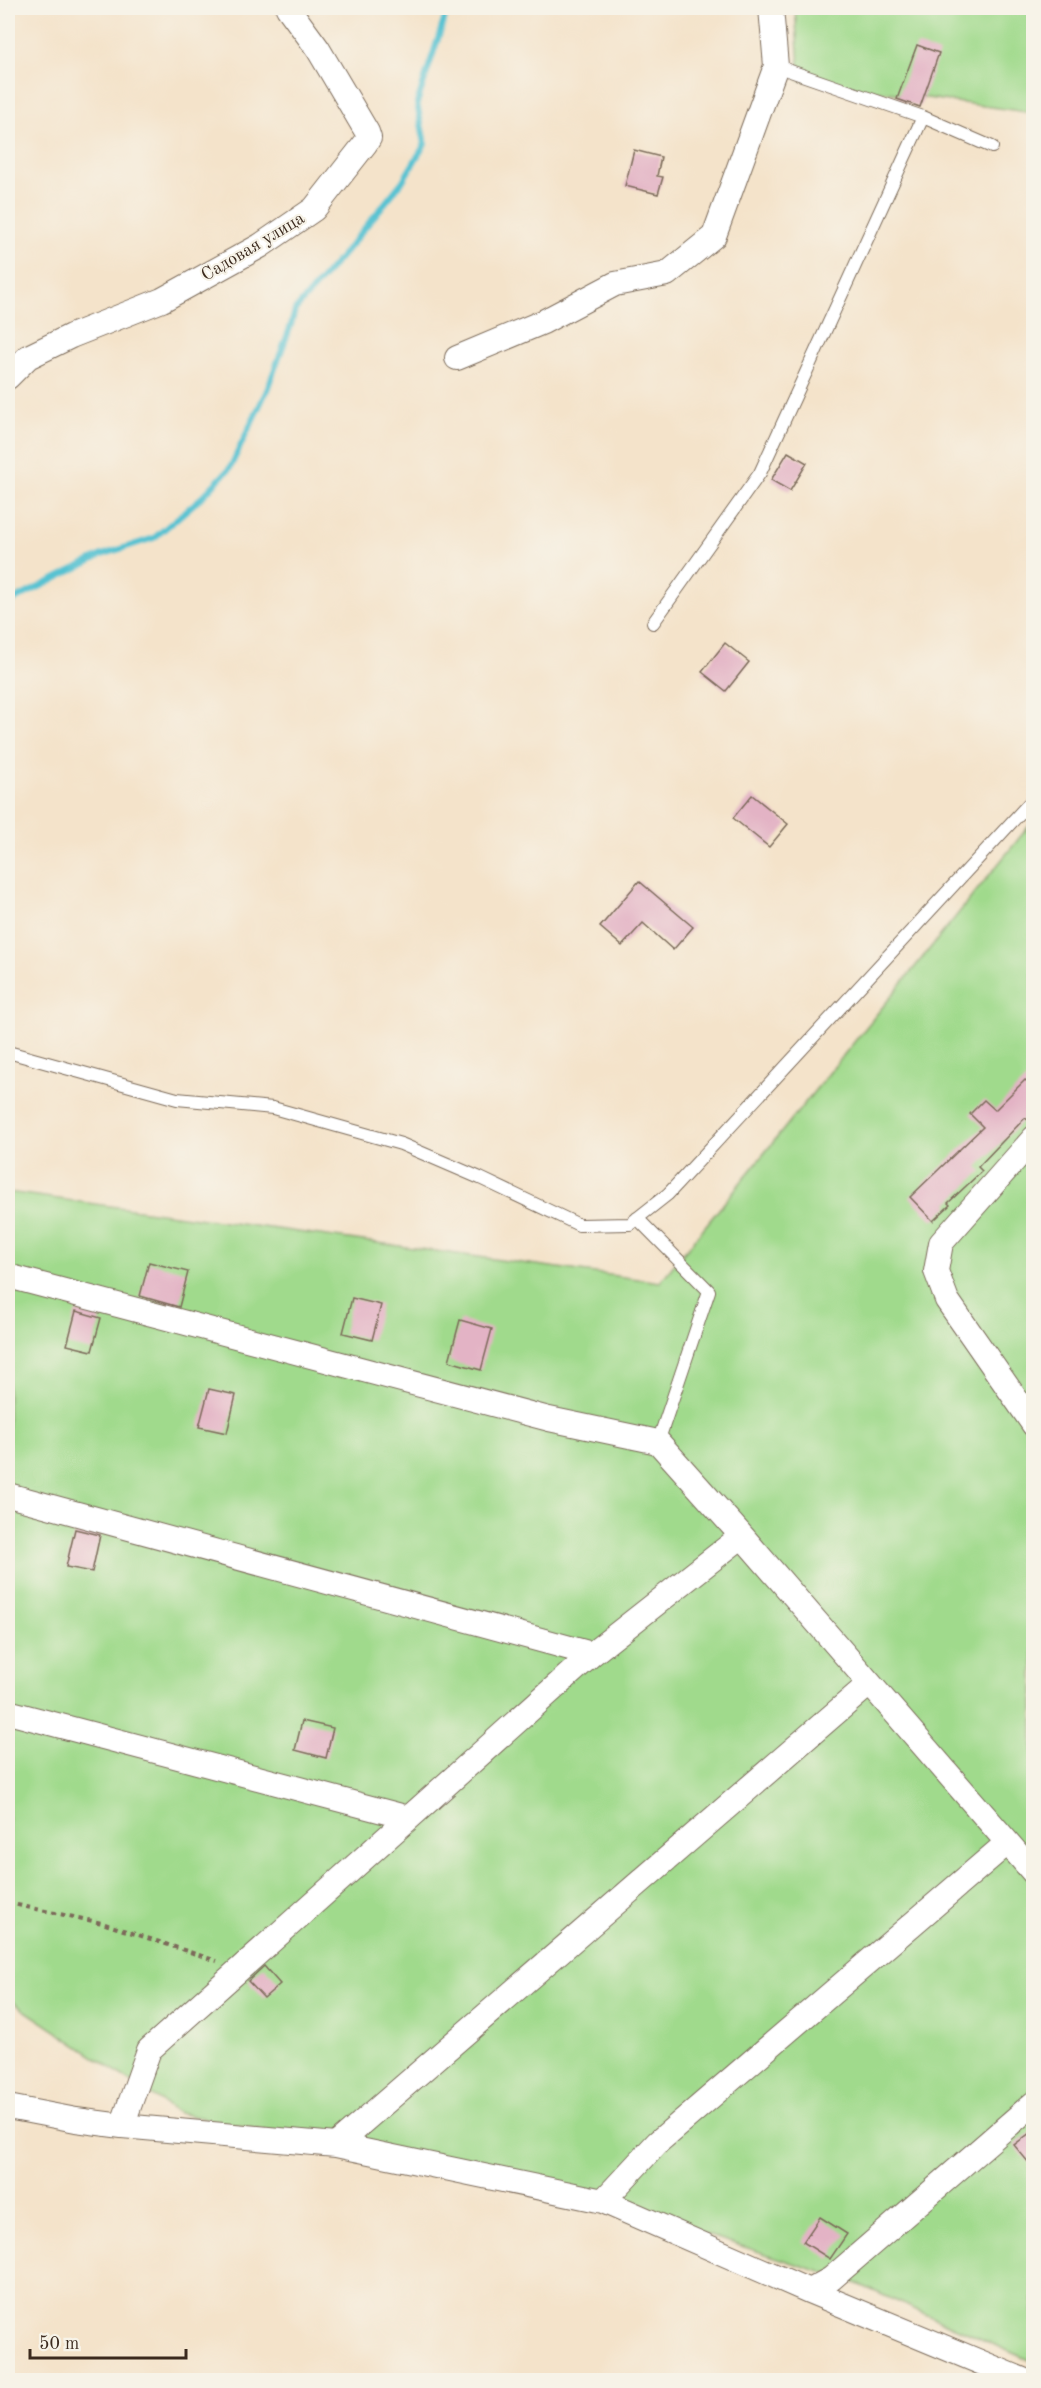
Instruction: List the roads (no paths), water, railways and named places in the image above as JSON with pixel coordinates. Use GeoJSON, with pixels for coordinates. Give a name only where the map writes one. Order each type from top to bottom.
{"type":"FeatureCollection","features":[{"type":"Feature","properties":{"kind":"street","name":"Садовая улица"},"geometry":{"type":"LineString","coordinates":[[8,376],[28,357],[70,336],[162,300],[260,246],[314,210],[365,144],[369,138],[367,132],[318,49],[288,8]]}},
{"type":"Feature","properties":{"kind":"street"},"geometry":{"type":"LineString","coordinates":[[457,358],[543,322],[615,284],[667,274],[714,236],[776,66],[771,8]]}},
{"type":"Feature","properties":{"kind":"street"},"geometry":{"type":"LineString","coordinates":[[1033,1422],[947,1300],[936,1271],[941,1243],[1034,1138]]}},
{"type":"Feature","properties":{"kind":"street"},"geometry":{"type":"LineString","coordinates":[[8,1276],[549,1419],[658,1442],[742,1536],[1006,1844],[1034,1873]]}},
{"type":"Feature","properties":{"kind":"street"},"geometry":{"type":"LineString","coordinates":[[8,1495],[592,1654]]}},
{"type":"Feature","properties":{"kind":"street"},"geometry":{"type":"LineString","coordinates":[[122,2126],[149,2050],[592,1654],[742,1536]]}},
{"type":"Feature","properties":{"kind":"street"},"geometry":{"type":"LineString","coordinates":[[336,2145],[869,1684]]}},
{"type":"Feature","properties":{"kind":"street"},"geometry":{"type":"LineString","coordinates":[[8,1712],[409,1818]]}},
{"type":"Feature","properties":{"kind":"street"},"geometry":{"type":"LineString","coordinates":[[603,2201],[658,2142],[1006,1844]]}},
{"type":"Feature","properties":{"kind":"street"},"geometry":{"type":"LineString","coordinates":[[809,2291],[831,2279],[1034,2103]]}},
{"type":"Feature","properties":{"kind":"street"},"geometry":{"type":"LineString","coordinates":[[8,2107],[122,2126],[336,2145],[603,2201],[809,2291],[1023,2380]]}},
{"type":"Feature","properties":{"kind":"lane"},"geometry":{"type":"LineString","coordinates":[[776,66],[923,117],[992,147]]}},
{"type":"Feature","properties":{"kind":"lane"},"geometry":{"type":"LineString","coordinates":[[653,624],[760,473],[923,117]]}},
{"type":"Feature","properties":{"kind":"lane"},"geometry":{"type":"LineString","coordinates":[[8,1052],[177,1099],[273,1108],[401,1144],[579,1225],[630,1224],[668,1194],[1034,798]]}},
{"type":"Feature","properties":{"kind":"lane"},"geometry":{"type":"LineString","coordinates":[[637,1218],[709,1291],[658,1442]]}},
{"type":"Feature","properties":{"kind":"waterway"},"geometry":{"type":"LineString","coordinates":[[8,603],[102,555],[154,538],[202,497],[230,468],[267,390],[295,310],[402,182],[425,144],[417,103],[448,8]]}}]}
